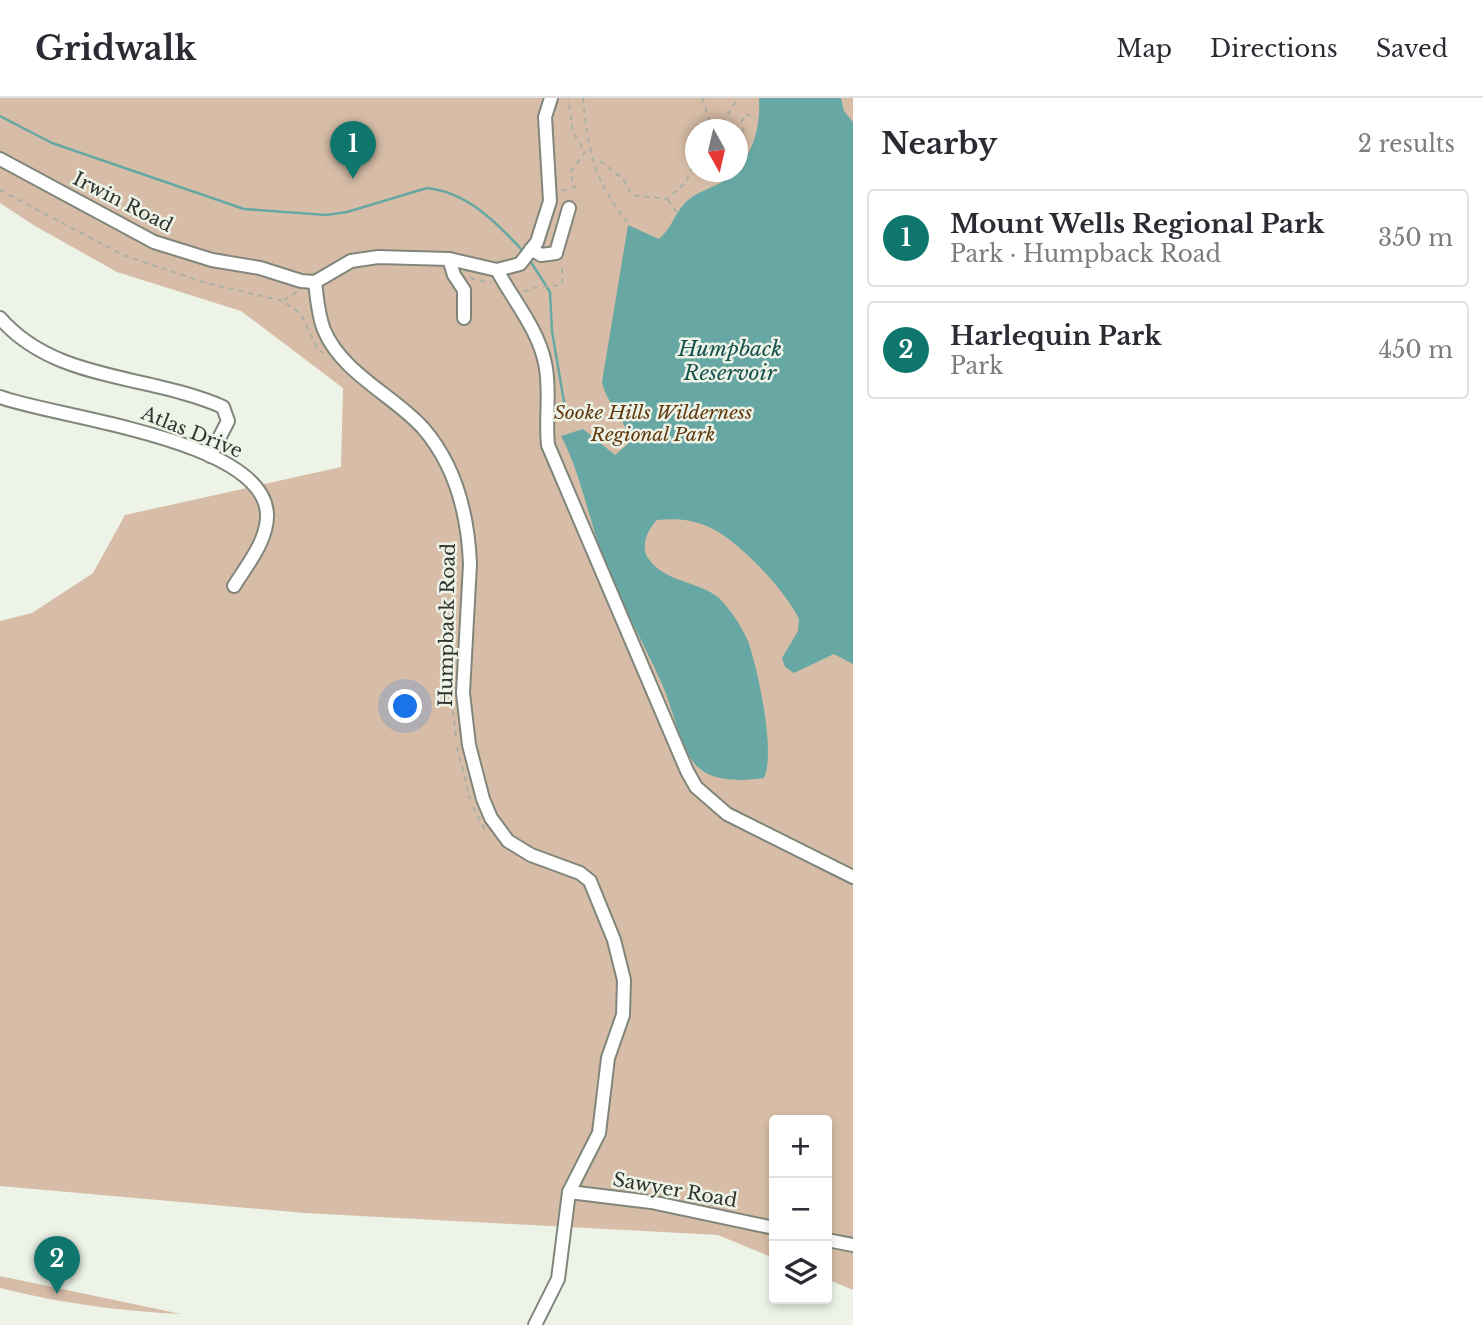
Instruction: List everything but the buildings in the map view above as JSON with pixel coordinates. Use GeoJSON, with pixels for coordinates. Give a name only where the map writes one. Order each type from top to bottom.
{"type":"FeatureCollection","features":[{"type":"Feature","properties":{"kind":"street"},"geometry":{"type":"LineString","coordinates":[[315,282],[340,266],[363,259],[410,256],[449,259],[497,270],[520,264],[537,242],[550,201],[545,117],[551,98]]}},
{"type":"Feature","properties":{"kind":"street","name":"Irwin Road"},"geometry":{"type":"LineString","coordinates":[[0,159],[154,242],[212,260],[260,268],[301,281],[315,282]]}},
{"type":"Feature","properties":{"kind":"street"},"geometry":{"type":"LineString","coordinates":[[531,249],[541,255],[556,253],[569,208]]}},
{"type":"Feature","properties":{"kind":"street"},"geometry":{"type":"LineString","coordinates":[[449,259],[454,275],[464,290],[464,318]]}},
{"type":"Feature","properties":{"kind":"street"},"geometry":{"type":"LineString","coordinates":[[497,270],[515,299],[545,362],[548,445],[577,509],[634,652],[691,779],[710,802],[727,814],[853,877]]}},
{"type":"Feature","properties":{"kind":"street","name":"Humpback Road"},"geometry":{"type":"LineString","coordinates":[[315,282],[319,314],[332,344],[424,429],[438,449],[459,494],[469,539],[470,564],[465,715],[474,771],[496,827],[519,848],[580,873],[590,881],[614,940],[624,980],[623,1015],[608,1058],[599,1133],[569,1192],[558,1279],[535,1325]]}},
{"type":"Feature","properties":{"kind":"street"},"geometry":{"type":"LineString","coordinates":[[0,318],[23,342],[62,363],[136,379],[223,407],[228,421],[210,456]]}},
{"type":"Feature","properties":{"kind":"street","name":"Atlas Drive"},"geometry":{"type":"LineString","coordinates":[[0,397],[123,426],[210,456],[251,477],[264,499],[267,513],[262,540],[234,586]]}},
{"type":"Feature","properties":{"kind":"street","name":"Sawyer Road"},"geometry":{"type":"LineString","coordinates":[[569,1192],[651,1202],[769,1227]]}},
{"type":"Feature","properties":{"kind":"street"},"geometry":{"type":"LineString","coordinates":[[832,1241],[853,1245]]}},
{"type":"Feature","properties":{"kind":"path"},"geometry":{"type":"LineString","coordinates":[[568,98],[573,132],[585,152],[570,173],[575,187],[563,188],[561,194],[569,208]]}},
{"type":"Feature","properties":{"kind":"path"},"geometry":{"type":"LineString","coordinates":[[583,98],[587,139],[604,193],[627,222]]}},
{"type":"Feature","properties":{"kind":"path"},"geometry":{"type":"LineString","coordinates":[[702,98],[709,119]]}},
{"type":"Feature","properties":{"kind":"path"},"geometry":{"type":"LineString","coordinates":[[725,119],[737,100],[734,98]]}},
{"type":"Feature","properties":{"kind":"path"},"geometry":{"type":"LineString","coordinates":[[743,119],[746,114],[756,119]]}},
{"type":"Feature","properties":{"kind":"path"},"geometry":{"type":"LineString","coordinates":[[600,161],[623,179],[632,195],[667,200],[680,215]]}},
{"type":"Feature","properties":{"kind":"path"},"geometry":{"type":"LineString","coordinates":[[667,200],[686,182]]}},
{"type":"Feature","properties":{"kind":"path"},"geometry":{"type":"LineString","coordinates":[[0,190],[123,255],[206,284],[283,301],[301,314],[317,348],[331,359]]}},
{"type":"Feature","properties":{"kind":"path"},"geometry":{"type":"LineString","coordinates":[[515,299],[532,288],[556,288],[561,285],[564,277],[561,257],[556,253]]}},
{"type":"Feature","properties":{"kind":"path"},"geometry":{"type":"LineString","coordinates":[[454,275],[497,285]]}},
{"type":"Feature","properties":{"kind":"path"},"geometry":{"type":"LineString","coordinates":[[452,702],[458,752],[471,802],[483,829],[496,827]]}},
{"type":"Feature","properties":{"kind":"green space","name":"Sooke Hills Wilderness Regional Park"},"geometry":{"type":"Polygon","coordinates":[[[0,98],[853,98],[853,1290],[832,1281],[832,1115],[769,1115],[769,1256],[718,1235],[305,1213],[0,1186],[0,621],[32,613],[93,573],[125,515],[341,467],[343,388],[241,311],[117,272],[0,203],[0,98]]]}},
{"type":"Feature","properties":{"kind":"green space"},"geometry":{"type":"Polygon","coordinates":[[[0,1276],[181,1314],[90,1306],[45,1298],[0,1288],[0,1276]]]}},
{"type":"Feature","properties":{"kind":"water","name":"Humpback Reservoir"},"geometry":{"type":"Polygon","coordinates":[[[759,98],[841,98],[844,111],[853,122],[853,664],[834,654],[794,673],[785,667],[782,658],[798,631],[799,619],[773,581],[748,555],[711,528],[684,520],[657,520],[646,538],[648,558],[663,572],[718,597],[739,624],[752,654],[767,731],[767,766],[764,778],[736,780],[717,777],[701,770],[689,756],[662,684],[609,573],[574,465],[561,436],[583,429],[615,455],[630,442],[602,382],[628,225],[659,239],[681,208],[697,194],[722,182],[748,182],[748,154],[756,135],[759,98]]]}},
{"type":"Feature","properties":{"kind":"waterway"},"geometry":{"type":"LineString","coordinates":[[0,116],[52,143],[244,209],[326,215],[347,212],[427,188],[442,191],[480,210],[523,251]]}},
{"type":"Feature","properties":{"kind":"waterway"},"geometry":{"type":"LineString","coordinates":[[529,259],[550,292],[552,331],[564,402]]}},
{"type":"Feature","properties":{"kind":"place","name":"Mount Wells Regional Park"},"geometry":{"type":"Point","coordinates":[353,179]}},
{"type":"Feature","properties":{"kind":"place","name":"Harlequin Park"},"geometry":{"type":"Point","coordinates":[57,1294]}}]}
